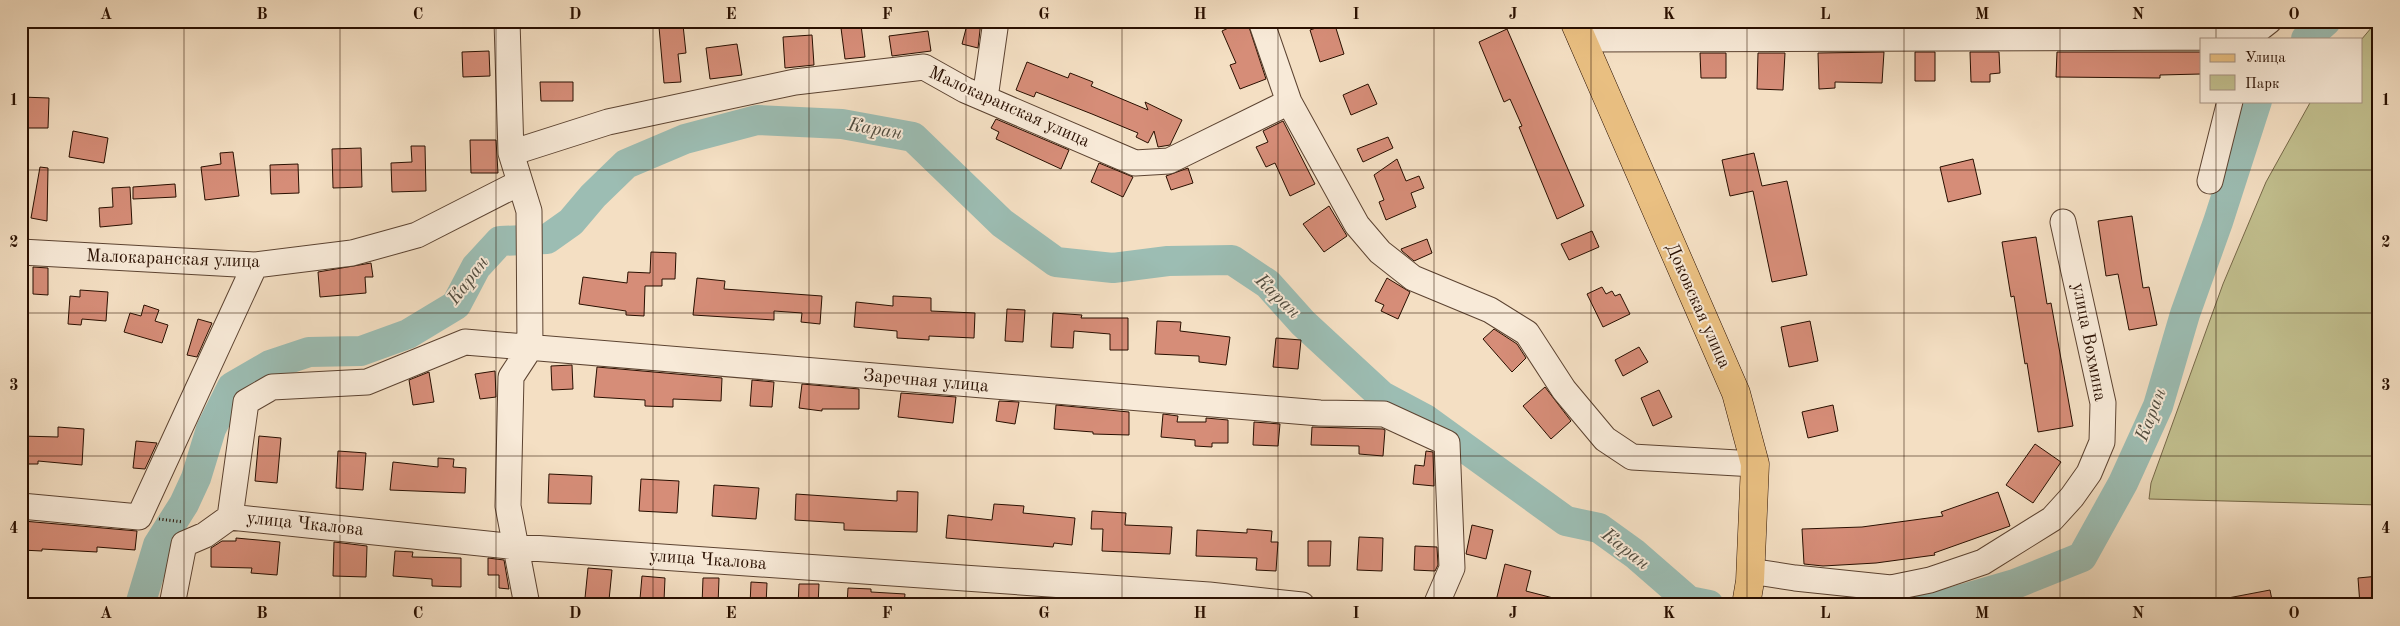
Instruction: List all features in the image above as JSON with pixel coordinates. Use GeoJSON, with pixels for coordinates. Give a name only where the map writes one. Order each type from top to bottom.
{"type":"FeatureCollection","features":[{"type":"Feature","properties":{"kind":"main road","name":"Доковская улица"},"geometry":{"type":"LineString","coordinates":[[1578,30],[1736,393],[1756,464],[1749,586]]}},
{"type":"Feature","properties":{"kind":"street"},"geometry":{"type":"LineString","coordinates":[[507,21],[511,153],[518,183],[528,211],[530,348],[512,377],[508,506],[527,605]]}},
{"type":"Feature","properties":{"kind":"street"},"geometry":{"type":"LineString","coordinates":[[985,98],[996,21]]}},
{"type":"Feature","properties":{"kind":"street"},"geometry":{"type":"LineString","coordinates":[[1262,21],[1289,102],[1357,225],[1380,252],[1413,278],[1490,310],[1527,333],[1564,390],[1605,439],[1632,458],[1756,464]]}},
{"type":"Feature","properties":{"kind":"street"},"geometry":{"type":"LineString","coordinates":[[1578,30],[2246,38],[2268,21]]}},
{"type":"Feature","properties":{"kind":"street","name":"Малокаранская улица"},"geometry":{"type":"LineString","coordinates":[[511,153],[608,122],[795,82],[924,67],[985,98],[1135,163],[1169,161],[1289,102]]}},
{"type":"Feature","properties":{"kind":"street"},"geometry":{"type":"LineString","coordinates":[[2210,181],[2230,102]]}},
{"type":"Feature","properties":{"kind":"street","name":"Малокаранская улица"},"geometry":{"type":"LineString","coordinates":[[21,252],[255,264],[352,252],[417,235],[518,183]]}},
{"type":"Feature","properties":{"kind":"street","name":"улица Вохмина"},"geometry":{"type":"LineString","coordinates":[[1749,586],[1795,578],[1891,588],[1930,580],[1983,562],[2052,519],[2072,497],[2089,473],[2102,442],[2103,403],[2063,222]]}},
{"type":"Feature","properties":{"kind":"street"},"geometry":{"type":"LineString","coordinates":[[21,506],[139,517],[255,264]]}},
{"type":"Feature","properties":{"kind":"street","name":"Заречная улица"},"geometry":{"type":"LineString","coordinates":[[246,402],[272,387],[367,382],[465,342],[1310,413],[1384,414],[1447,442],[1452,568],[1436,605]]}},
{"type":"Feature","properties":{"kind":"street","name":"улица Чкалова"},"geometry":{"type":"LineString","coordinates":[[246,402],[224,521],[517,547],[1209,595],[1302,605]]}},
{"type":"Feature","properties":{"kind":"street"},"geometry":{"type":"LineString","coordinates":[[172,605],[184,544],[205,535],[224,521]]}},
{"type":"Feature","properties":{"kind":"path"},"geometry":{"type":"LineString","coordinates":[[139,517],[224,521]]}},
{"type":"Feature","properties":{"kind":"green space"},"geometry":{"type":"Polygon","coordinates":[[[2377,21],[2379,505],[2149,499],[2151,483],[2223,284],[2266,182],[2310,102],[2362,102],[2362,39],[2377,21]]]}},
{"type":"Feature","properties":{"kind":"building"},"geometry":{"type":"Polygon","coordinates":[[[968,21],[981,21],[978,48],[962,44],[968,21]]]}},
{"type":"Feature","properties":{"kind":"building"},"geometry":{"type":"Polygon","coordinates":[[[1247,21],[1266,79],[1240,89],[1230,65],[1236,63],[1222,31],[1247,21]]]}},
{"type":"Feature","properties":{"kind":"building"},"geometry":{"type":"Polygon","coordinates":[[[1334,22],[1344,54],[1320,62],[1310,30],[1334,22]]]}},
{"type":"Feature","properties":{"kind":"building"},"geometry":{"type":"Polygon","coordinates":[[[683,25],[686,53],[678,54],[681,82],[664,83],[659,27],[683,25]]]}},
{"type":"Feature","properties":{"kind":"building"},"geometry":{"type":"Polygon","coordinates":[[[861,25],[865,57],[845,59],[841,28],[861,25]]]}},
{"type":"Feature","properties":{"kind":"building"},"geometry":{"type":"Polygon","coordinates":[[[1507,29],[1584,206],[1557,219],[1519,127],[1522,126],[1510,99],[1504,102],[1479,42],[1507,29]]]}},
{"type":"Feature","properties":{"kind":"building"},"geometry":{"type":"Polygon","coordinates":[[[928,31],[931,51],[892,56],[889,36],[928,31]]]}},
{"type":"Feature","properties":{"kind":"building"},"geometry":{"type":"Polygon","coordinates":[[[812,35],[814,65],[785,68],[783,37],[812,35]]]}},
{"type":"Feature","properties":{"kind":"building"},"geometry":{"type":"Polygon","coordinates":[[[737,44],[742,75],[710,79],[706,48],[737,44]]]}},
{"type":"Feature","properties":{"kind":"building"},"geometry":{"type":"Polygon","coordinates":[[[489,51],[490,76],[463,77],[462,52],[489,51]]]}},
{"type":"Feature","properties":{"kind":"building"},"geometry":{"type":"Polygon","coordinates":[[[1884,52],[1882,83],[1835,82],[1835,88],[1819,89],[1818,53],[1884,52]]]}},
{"type":"Feature","properties":{"kind":"building"},"geometry":{"type":"Polygon","coordinates":[[[1915,52],[1935,52],[1935,81],[1915,81],[1915,52]]]}},
{"type":"Feature","properties":{"kind":"building"},"geometry":{"type":"Polygon","coordinates":[[[1970,52],[1999,52],[2000,73],[1990,74],[1990,82],[1971,82],[1970,52]]]}},
{"type":"Feature","properties":{"kind":"building"},"geometry":{"type":"Polygon","coordinates":[[[2057,52],[2200,52],[2200,74],[2160,75],[2160,78],[2056,77],[2057,52]]]}},
{"type":"Feature","properties":{"kind":"building"},"geometry":{"type":"Polygon","coordinates":[[[1700,53],[1726,53],[1726,78],[1701,78],[1700,53]]]}},
{"type":"Feature","properties":{"kind":"building"},"geometry":{"type":"Polygon","coordinates":[[[1758,53],[1785,53],[1783,90],[1757,89],[1758,53]]]}},
{"type":"Feature","properties":{"kind":"building"},"geometry":{"type":"Polygon","coordinates":[[[1027,62],[1068,78],[1070,73],[1093,82],[1091,86],[1148,110],[1145,102],[1182,120],[1170,145],[1158,147],[1154,131],[1148,143],[1136,137],[1138,133],[1092,114],[1036,92],[1034,97],[1016,90],[1027,62]]]}},
{"type":"Feature","properties":{"kind":"building"},"geometry":{"type":"Polygon","coordinates":[[[540,82],[573,82],[573,101],[541,101],[540,82]]]}},
{"type":"Feature","properties":{"kind":"building"},"geometry":{"type":"Polygon","coordinates":[[[1368,84],[1377,104],[1351,115],[1343,95],[1368,84]]]}},
{"type":"Feature","properties":{"kind":"building"},"geometry":{"type":"Polygon","coordinates":[[[21,97],[49,98],[48,128],[21,128],[21,97]]]}},
{"type":"Feature","properties":{"kind":"building"},"geometry":{"type":"Polygon","coordinates":[[[996,119],[1069,150],[1061,169],[996,139],[999,132],[991,128],[996,119]]]}},
{"type":"Feature","properties":{"kind":"building"},"geometry":{"type":"Polygon","coordinates":[[[1283,121],[1315,184],[1290,196],[1275,163],[1266,167],[1256,147],[1268,142],[1263,131],[1283,121]]]}},
{"type":"Feature","properties":{"kind":"building"},"geometry":{"type":"Polygon","coordinates":[[[73,131],[108,138],[104,163],[69,157],[73,131]]]}},
{"type":"Feature","properties":{"kind":"building"},"geometry":{"type":"Polygon","coordinates":[[[1388,137],[1393,148],[1363,162],[1357,149],[1388,137]]]}},
{"type":"Feature","properties":{"kind":"building"},"geometry":{"type":"Polygon","coordinates":[[[470,140],[496,140],[498,173],[471,173],[470,140]]]}},
{"type":"Feature","properties":{"kind":"building"},"geometry":{"type":"Polygon","coordinates":[[[411,146],[425,146],[426,191],[392,192],[391,163],[412,162],[411,146]]]}},
{"type":"Feature","properties":{"kind":"building"},"geometry":{"type":"Polygon","coordinates":[[[361,148],[362,187],[333,188],[332,149],[361,148]]]}},
{"type":"Feature","properties":{"kind":"building"},"geometry":{"type":"Polygon","coordinates":[[[233,152],[239,196],[205,200],[201,167],[221,164],[220,153],[233,152]]]}},
{"type":"Feature","properties":{"kind":"building"},"geometry":{"type":"Polygon","coordinates":[[[1754,153],[1762,186],[1787,181],[1807,275],[1772,282],[1753,191],[1730,196],[1722,160],[1754,153]]]}},
{"type":"Feature","properties":{"kind":"building"},"geometry":{"type":"Polygon","coordinates":[[[1397,159],[1406,181],[1419,176],[1424,188],[1411,193],[1416,207],[1386,220],[1379,202],[1384,200],[1374,175],[1397,159]]]}},
{"type":"Feature","properties":{"kind":"building"},"geometry":{"type":"Polygon","coordinates":[[[1973,159],[1981,194],[1948,202],[1940,167],[1973,159]]]}},
{"type":"Feature","properties":{"kind":"building"},"geometry":{"type":"Polygon","coordinates":[[[1099,163],[1133,177],[1123,197],[1091,182],[1099,163]]]}},
{"type":"Feature","properties":{"kind":"building"},"geometry":{"type":"Polygon","coordinates":[[[298,164],[299,193],[271,194],[270,165],[298,164]]]}},
{"type":"Feature","properties":{"kind":"building"},"geometry":{"type":"Polygon","coordinates":[[[40,167],[48,168],[47,221],[31,218],[40,167]]]}},
{"type":"Feature","properties":{"kind":"building"},"geometry":{"type":"Polygon","coordinates":[[[1188,168],[1193,183],[1171,190],[1166,176],[1188,168]]]}},
{"type":"Feature","properties":{"kind":"building"},"geometry":{"type":"Polygon","coordinates":[[[175,184],[176,197],[133,199],[133,187],[175,184]]]}},
{"type":"Feature","properties":{"kind":"building"},"geometry":{"type":"Polygon","coordinates":[[[130,187],[132,224],[100,227],[99,208],[113,207],[112,188],[130,187]]]}},
{"type":"Feature","properties":{"kind":"building"},"geometry":{"type":"Polygon","coordinates":[[[1329,206],[1347,236],[1324,252],[1303,224],[1329,206]]]}},
{"type":"Feature","properties":{"kind":"building"},"geometry":{"type":"Polygon","coordinates":[[[2132,216],[2143,288],[2149,287],[2157,325],[2129,330],[2118,274],[2106,276],[2098,221],[2132,216]]]}},
{"type":"Feature","properties":{"kind":"building"},"geometry":{"type":"Polygon","coordinates":[[[1592,231],[1599,247],[1569,260],[1561,244],[1592,231]]]}},
{"type":"Feature","properties":{"kind":"building"},"geometry":{"type":"Polygon","coordinates":[[[2036,237],[2047,304],[2051,303],[2073,426],[2038,432],[2027,363],[2025,364],[2014,296],[2011,297],[2002,242],[2036,237]]]}},
{"type":"Feature","properties":{"kind":"building"},"geometry":{"type":"Polygon","coordinates":[[[1427,239],[1432,253],[1414,261],[1401,249],[1427,239]]]}},
{"type":"Feature","properties":{"kind":"building"},"geometry":{"type":"Polygon","coordinates":[[[651,252],[676,253],[675,279],[662,279],[662,286],[645,286],[644,316],[626,315],[626,311],[579,304],[583,277],[627,283],[628,272],[650,273],[651,252]]]}},
{"type":"Feature","properties":{"kind":"building"},"geometry":{"type":"Polygon","coordinates":[[[371,263],[373,277],[365,277],[366,293],[320,297],[318,272],[371,263]]]}},
{"type":"Feature","properties":{"kind":"building"},"geometry":{"type":"Polygon","coordinates":[[[33,267],[48,268],[48,295],[33,294],[33,267]]]}},
{"type":"Feature","properties":{"kind":"building"},"geometry":{"type":"Polygon","coordinates":[[[697,278],[725,281],[724,289],[822,296],[820,324],[801,322],[802,313],[774,311],[774,320],[693,315],[697,278]]]}},
{"type":"Feature","properties":{"kind":"building"},"geometry":{"type":"Polygon","coordinates":[[[1387,278],[1410,292],[1398,319],[1381,311],[1384,305],[1375,301],[1387,278]]]}},
{"type":"Feature","properties":{"kind":"building"},"geometry":{"type":"Polygon","coordinates":[[[1602,287],[1606,294],[1612,291],[1615,296],[1620,294],[1630,314],[1603,327],[1587,294],[1602,287]]]}},
{"type":"Feature","properties":{"kind":"building"},"geometry":{"type":"Polygon","coordinates":[[[80,290],[108,292],[106,321],[82,319],[81,325],[68,324],[70,296],[80,297],[80,290]]]}},
{"type":"Feature","properties":{"kind":"building"},"geometry":{"type":"Polygon","coordinates":[[[893,296],[931,298],[931,311],[975,313],[974,338],[929,336],[929,340],[897,338],[897,331],[854,327],[856,302],[893,306],[893,296]]]}},
{"type":"Feature","properties":{"kind":"building"},"geometry":{"type":"Polygon","coordinates":[[[144,305],[159,310],[155,321],[168,325],[162,343],[124,332],[130,313],[141,316],[144,305]]]}},
{"type":"Feature","properties":{"kind":"building"},"geometry":{"type":"Polygon","coordinates":[[[1007,309],[1025,310],[1023,342],[1005,341],[1007,309]]]}},
{"type":"Feature","properties":{"kind":"building"},"geometry":{"type":"Polygon","coordinates":[[[1053,313],[1082,315],[1081,318],[1128,318],[1128,350],[1110,350],[1110,334],[1074,331],[1073,348],[1051,347],[1053,313]]]}},
{"type":"Feature","properties":{"kind":"building"},"geometry":{"type":"Polygon","coordinates":[[[198,319],[212,323],[197,357],[187,355],[198,319]]]}},
{"type":"Feature","properties":{"kind":"building"},"geometry":{"type":"Polygon","coordinates":[[[1157,321],[1181,322],[1180,331],[1230,337],[1226,365],[1199,362],[1199,356],[1155,354],[1157,321]]]}},
{"type":"Feature","properties":{"kind":"building"},"geometry":{"type":"Polygon","coordinates":[[[1810,321],[1818,361],[1789,367],[1781,327],[1810,321]]]}},
{"type":"Feature","properties":{"kind":"building"},"geometry":{"type":"Polygon","coordinates":[[[1494,329],[1517,344],[1526,358],[1512,372],[1483,339],[1494,329]]]}},
{"type":"Feature","properties":{"kind":"building"},"geometry":{"type":"Polygon","coordinates":[[[1276,338],[1301,340],[1298,369],[1273,367],[1276,338]]]}},
{"type":"Feature","properties":{"kind":"building"},"geometry":{"type":"Polygon","coordinates":[[[1639,347],[1648,362],[1623,376],[1615,360],[1639,347]]]}},
{"type":"Feature","properties":{"kind":"building"},"geometry":{"type":"Polygon","coordinates":[[[572,365],[573,389],[552,390],[551,366],[572,365]]]}},
{"type":"Feature","properties":{"kind":"building"},"geometry":{"type":"Polygon","coordinates":[[[597,367],[722,378],[721,401],[673,399],[673,407],[645,406],[645,400],[594,397],[597,367]]]}},
{"type":"Feature","properties":{"kind":"building"},"geometry":{"type":"Polygon","coordinates":[[[495,371],[496,397],[480,399],[475,374],[495,371]]]}},
{"type":"Feature","properties":{"kind":"building"},"geometry":{"type":"Polygon","coordinates":[[[429,372],[434,402],[413,405],[409,380],[429,372]]]}},
{"type":"Feature","properties":{"kind":"building"},"geometry":{"type":"Polygon","coordinates":[[[752,380],[774,382],[772,407],[750,406],[752,380]]]}},
{"type":"Feature","properties":{"kind":"building"},"geometry":{"type":"Polygon","coordinates":[[[802,384],[859,389],[859,409],[822,409],[822,411],[799,408],[802,384]]]}},
{"type":"Feature","properties":{"kind":"building"},"geometry":{"type":"Polygon","coordinates":[[[1545,387],[1571,421],[1551,439],[1523,406],[1545,387]]]}},
{"type":"Feature","properties":{"kind":"building"},"geometry":{"type":"Polygon","coordinates":[[[1659,390],[1672,417],[1653,426],[1641,398],[1659,390]]]}},
{"type":"Feature","properties":{"kind":"building"},"geometry":{"type":"Polygon","coordinates":[[[901,393],[956,397],[953,423],[898,417],[901,393]]]}},
{"type":"Feature","properties":{"kind":"building"},"geometry":{"type":"Polygon","coordinates":[[[999,401],[1019,402],[1015,424],[996,421],[999,401]]]}},
{"type":"Feature","properties":{"kind":"building"},"geometry":{"type":"Polygon","coordinates":[[[1056,405],[1129,412],[1129,435],[1093,434],[1093,432],[1054,429],[1056,405]]]}},
{"type":"Feature","properties":{"kind":"building"},"geometry":{"type":"Polygon","coordinates":[[[1833,405],[1838,431],[1808,438],[1802,412],[1833,405]]]}},
{"type":"Feature","properties":{"kind":"building"},"geometry":{"type":"Polygon","coordinates":[[[1163,414],[1178,416],[1177,422],[1206,422],[1206,418],[1228,420],[1228,443],[1212,443],[1212,447],[1195,446],[1195,440],[1161,437],[1163,414]]]}},
{"type":"Feature","properties":{"kind":"building"},"geometry":{"type":"Polygon","coordinates":[[[1254,422],[1280,424],[1278,446],[1253,445],[1254,422]]]}},
{"type":"Feature","properties":{"kind":"building"},"geometry":{"type":"Polygon","coordinates":[[[58,427],[84,429],[82,465],[38,461],[38,464],[21,464],[21,436],[58,437],[58,427]]]}},
{"type":"Feature","properties":{"kind":"building"},"geometry":{"type":"Polygon","coordinates":[[[1312,427],[1383,429],[1385,430],[1383,456],[1359,454],[1359,446],[1311,445],[1312,427]]]}},
{"type":"Feature","properties":{"kind":"building"},"geometry":{"type":"Polygon","coordinates":[[[259,436],[281,438],[277,483],[255,481],[259,436]]]}},
{"type":"Feature","properties":{"kind":"building"},"geometry":{"type":"Polygon","coordinates":[[[136,441],[157,443],[145,469],[133,468],[136,441]]]}},
{"type":"Feature","properties":{"kind":"building"},"geometry":{"type":"Polygon","coordinates":[[[2035,444],[2061,462],[2033,503],[2006,485],[2035,444]]]}},
{"type":"Feature","properties":{"kind":"building"},"geometry":{"type":"Polygon","coordinates":[[[338,451],[366,453],[363,490],[336,488],[338,451]]]}},
{"type":"Feature","properties":{"kind":"building"},"geometry":{"type":"Polygon","coordinates":[[[1426,451],[1433,452],[1434,486],[1413,484],[1415,465],[1424,466],[1426,451]]]}},
{"type":"Feature","properties":{"kind":"building"},"geometry":{"type":"Polygon","coordinates":[[[438,458],[454,459],[453,467],[466,468],[465,493],[390,490],[393,462],[438,467],[438,458]]]}},
{"type":"Feature","properties":{"kind":"building"},"geometry":{"type":"Polygon","coordinates":[[[549,474],[592,476],[591,504],[548,503],[549,474]]]}},
{"type":"Feature","properties":{"kind":"building"},"geometry":{"type":"Polygon","coordinates":[[[641,479],[679,481],[677,513],[639,511],[641,479]]]}},
{"type":"Feature","properties":{"kind":"building"},"geometry":{"type":"Polygon","coordinates":[[[714,485],[759,488],[756,519],[712,516],[714,485]]]}},
{"type":"Feature","properties":{"kind":"building"},"geometry":{"type":"Polygon","coordinates":[[[897,491],[918,492],[917,532],[844,530],[844,523],[795,520],[796,494],[897,501],[897,491]]]}},
{"type":"Feature","properties":{"kind":"building"},"geometry":{"type":"Polygon","coordinates":[[[1998,492],[2010,526],[1934,553],[1935,555],[1876,563],[1823,566],[1804,564],[1802,529],[1862,527],[1943,516],[1941,512],[1998,492]]]}},
{"type":"Feature","properties":{"kind":"building"},"geometry":{"type":"Polygon","coordinates":[[[994,504],[1024,506],[1023,513],[1075,518],[1072,545],[1054,543],[1053,547],[946,538],[948,515],[992,520],[994,504]]]}},
{"type":"Feature","properties":{"kind":"building"},"geometry":{"type":"Polygon","coordinates":[[[1092,511],[1126,513],[1125,525],[1172,527],[1170,554],[1102,551],[1103,529],[1091,529],[1092,511]]]}},
{"type":"Feature","properties":{"kind":"building"},"geometry":{"type":"Polygon","coordinates":[[[23,521],[137,531],[135,550],[97,547],[97,552],[42,549],[42,551],[21,550],[23,521]]]}},
{"type":"Feature","properties":{"kind":"building"},"geometry":{"type":"Polygon","coordinates":[[[1472,525],[1493,530],[1486,559],[1466,554],[1472,525]]]}},
{"type":"Feature","properties":{"kind":"building"},"geometry":{"type":"Polygon","coordinates":[[[1247,529],[1272,531],[1271,542],[1278,542],[1276,571],[1256,570],[1257,558],[1196,556],[1197,530],[1247,533],[1247,529]]]}},
{"type":"Feature","properties":{"kind":"building"},"geometry":{"type":"Polygon","coordinates":[[[1359,537],[1383,538],[1382,571],[1357,570],[1359,537]]]}},
{"type":"Feature","properties":{"kind":"building"},"geometry":{"type":"Polygon","coordinates":[[[236,538],[280,542],[277,575],[251,573],[252,568],[211,567],[211,548],[222,541],[236,541],[236,538]]]}},
{"type":"Feature","properties":{"kind":"building"},"geometry":{"type":"Polygon","coordinates":[[[1308,541],[1331,541],[1330,566],[1308,566],[1308,541]]]}},
{"type":"Feature","properties":{"kind":"building"},"geometry":{"type":"Polygon","coordinates":[[[334,542],[367,546],[366,577],[333,576],[334,542]]]}},
{"type":"Feature","properties":{"kind":"building"},"geometry":{"type":"Polygon","coordinates":[[[1415,546],[1437,547],[1438,565],[1435,571],[1414,570],[1415,546]]]}},
{"type":"Feature","properties":{"kind":"building"},"geometry":{"type":"Polygon","coordinates":[[[395,551],[413,552],[412,557],[461,558],[461,587],[432,586],[432,579],[393,576],[395,551]]]}},
{"type":"Feature","properties":{"kind":"building"},"geometry":{"type":"Polygon","coordinates":[[[488,558],[504,560],[509,589],[499,588],[499,575],[488,575],[488,558]]]}},
{"type":"Feature","properties":{"kind":"building"},"geometry":{"type":"Polygon","coordinates":[[[1505,564],[1531,571],[1526,591],[1561,600],[1561,605],[1495,605],[1505,564]]]}},
{"type":"Feature","properties":{"kind":"building"},"geometry":{"type":"Polygon","coordinates":[[[588,568],[612,570],[609,600],[585,598],[588,568]]]}},
{"type":"Feature","properties":{"kind":"building"},"geometry":{"type":"Polygon","coordinates":[[[642,576],[665,578],[664,601],[640,599],[642,576]]]}},
{"type":"Feature","properties":{"kind":"building"},"geometry":{"type":"Polygon","coordinates":[[[2379,576],[2379,605],[2360,605],[2358,578],[2379,576]]]}},
{"type":"Feature","properties":{"kind":"building"},"geometry":{"type":"Polygon","coordinates":[[[703,578],[719,578],[718,605],[702,605],[703,578]]]}},
{"type":"Feature","properties":{"kind":"building"},"geometry":{"type":"Polygon","coordinates":[[[751,582],[767,583],[766,605],[750,605],[751,582]]]}},
{"type":"Feature","properties":{"kind":"building"},"geometry":{"type":"Polygon","coordinates":[[[799,584],[819,584],[818,605],[798,605],[799,584]]]}},
{"type":"Feature","properties":{"kind":"building"},"geometry":{"type":"Polygon","coordinates":[[[848,588],[871,589],[871,592],[905,594],[904,605],[847,605],[848,588]]]}},
{"type":"Feature","properties":{"kind":"building"},"geometry":{"type":"Polygon","coordinates":[[[2270,590],[2273,605],[2228,605],[2228,598],[2270,590]]]}},
{"type":"Feature","properties":{"kind":"waterway","name":"Каран"},"geometry":{"type":"LineString","coordinates":[[2307,38],[2326,21]]}},
{"type":"Feature","properties":{"kind":"waterway","name":"Каран"},"geometry":{"type":"LineString","coordinates":[[1918,605],[1946,604],[2015,584],[2082,557],[2123,483],[2158,406],[2185,314],[2218,222],[2257,102]]}},
{"type":"Feature","properties":{"kind":"waterway","name":"Каран"},"geometry":{"type":"LineString","coordinates":[[140,605],[158,545],[184,504],[196,478],[211,429],[232,387],[270,365],[309,352],[361,351],[408,334],[456,305],[476,267],[500,241],[547,239],[571,222],[593,196],[626,164],[685,139],[757,120],[842,124],[913,137],[1002,223],[1056,262],[1113,268],[1168,261],[1232,260],[1268,284],[1303,323],[1382,396],[1425,419],[1566,521],[1599,528],[1635,554],[1689,601],[1709,605]]}}]}
